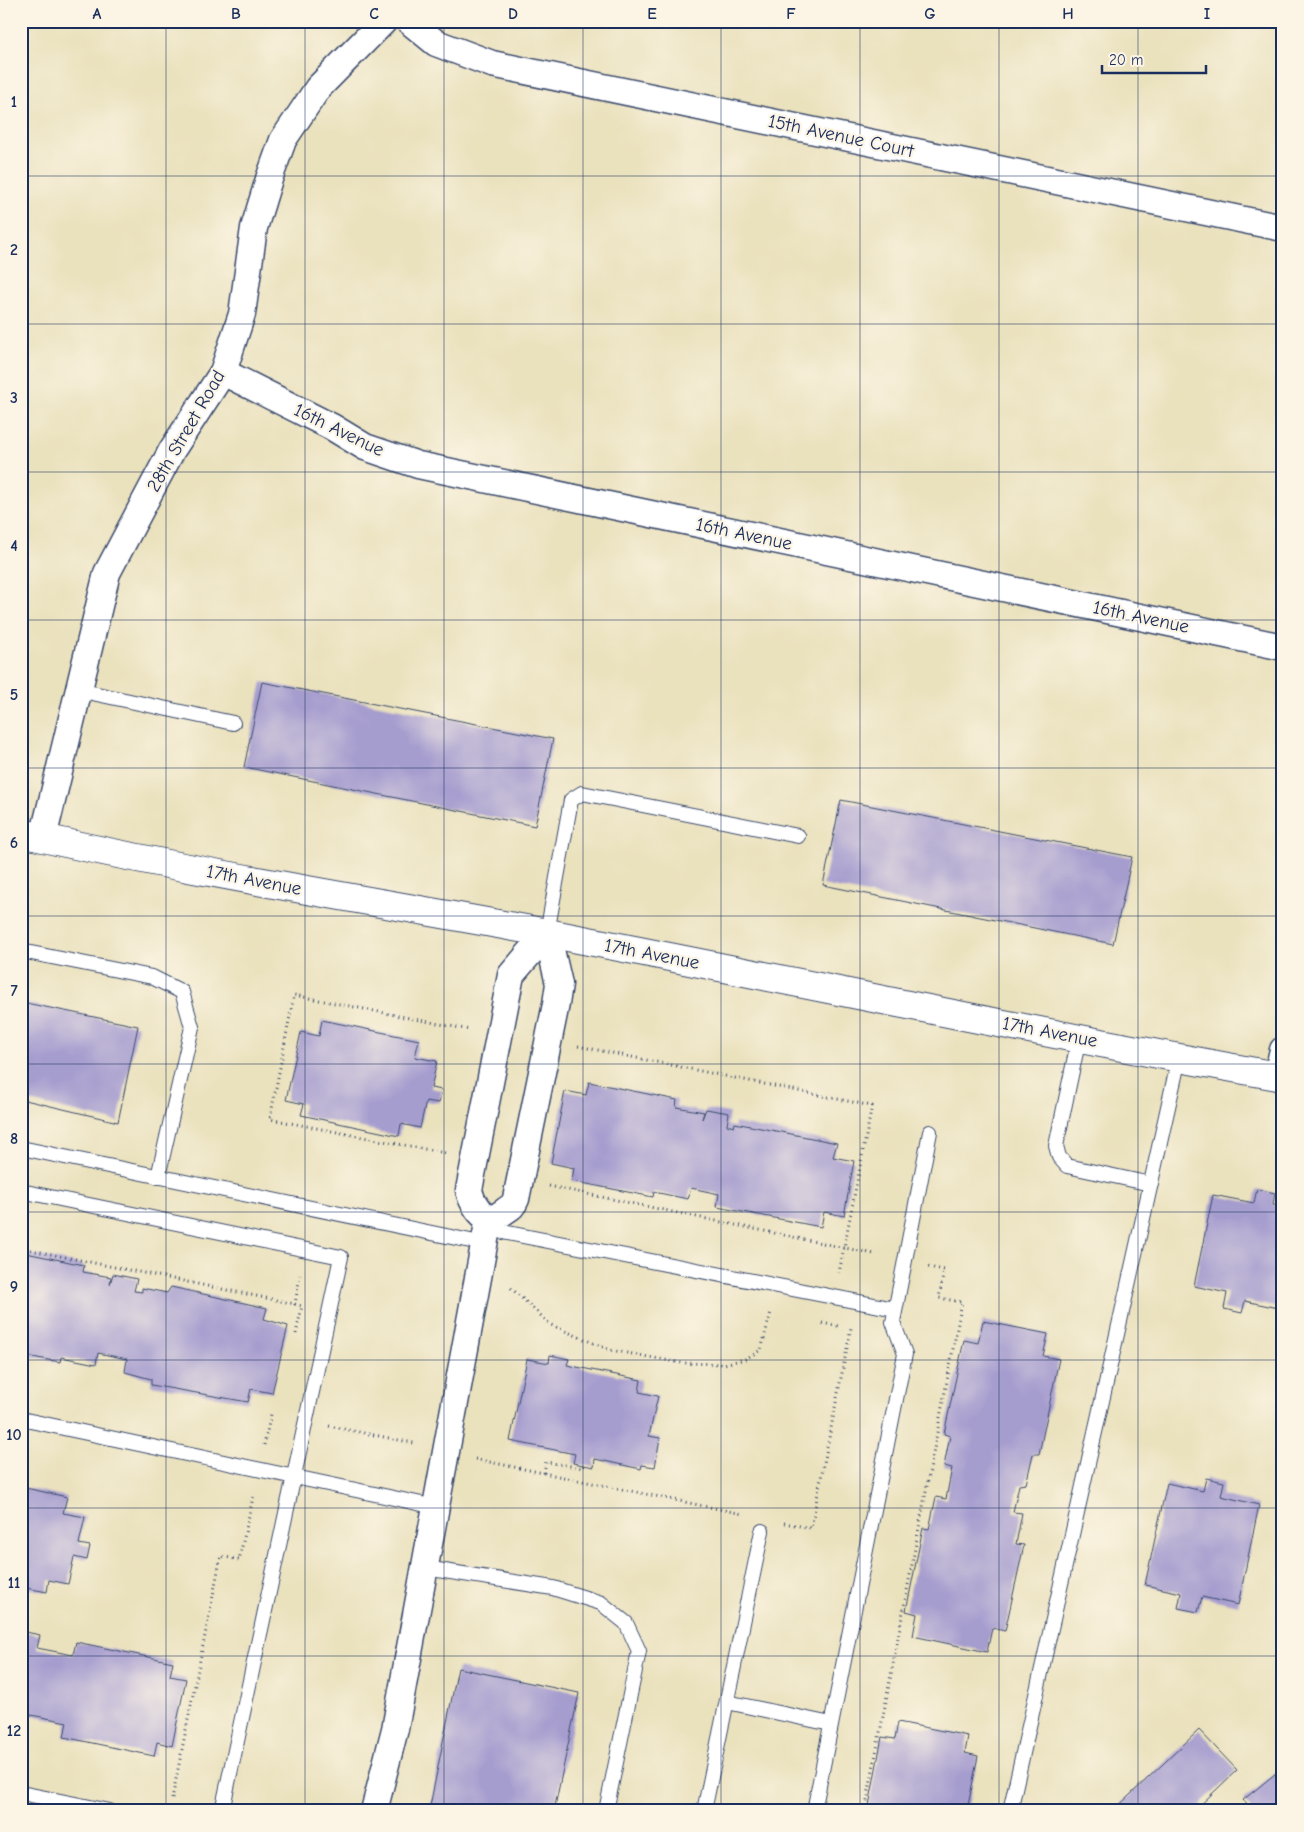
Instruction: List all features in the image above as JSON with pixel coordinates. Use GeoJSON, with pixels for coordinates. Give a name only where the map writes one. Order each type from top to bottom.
{"type":"FeatureCollection","features":[{"type":"Feature","properties":{"kind":"main road","name":"17th Avenue"},"geometry":{"type":"LineString","coordinates":[[32,836],[273,884],[547,933],[1179,1058],[1280,1076]]}},
{"type":"Feature","properties":{"kind":"street","name":"28th Street Road"},"geometry":{"type":"LineString","coordinates":[[32,836],[78,690],[107,573],[172,450],[223,372],[242,314],[254,228],[283,140],[318,88],[384,21]]}},
{"type":"Feature","properties":{"kind":"street","name":"15th Avenue Court"},"geometry":{"type":"LineString","coordinates":[[410,21],[436,43],[492,64],[1283,228]]}},
{"type":"Feature","properties":{"kind":"street","name":"16th Avenue"},"geometry":{"type":"LineString","coordinates":[[223,372],[332,427],[365,447],[418,465],[1283,647]]}},
{"type":"Feature","properties":{"kind":"street"},"geometry":{"type":"LineString","coordinates":[[487,1231],[484,1216],[471,1198],[469,1190],[511,976],[547,933]]}},
{"type":"Feature","properties":{"kind":"street"},"geometry":{"type":"LineString","coordinates":[[374,1811],[395,1729],[487,1231],[494,1218],[512,1207],[516,1199],[556,1004],[559,984],[547,933]]}},
{"type":"Feature","properties":{"kind":"street"},"geometry":{"type":"LineString","coordinates":[[1280,1076],[1283,1050]]}},
{"type":"Feature","properties":{"kind":"lane"},"geometry":{"type":"LineString","coordinates":[[78,690],[233,723]]}},
{"type":"Feature","properties":{"kind":"lane"},"geometry":{"type":"LineString","coordinates":[[547,933],[571,800],[582,793],[798,836]]}},
{"type":"Feature","properties":{"kind":"lane"},"geometry":{"type":"LineString","coordinates":[[21,950],[152,977],[182,992],[192,1027],[158,1177]]}},
{"type":"Feature","properties":{"kind":"lane"},"geometry":{"type":"LineString","coordinates":[[1079,1038],[1056,1146],[1059,1158],[1067,1166],[1151,1184]]}},
{"type":"Feature","properties":{"kind":"lane"},"geometry":{"type":"LineString","coordinates":[[1010,1811],[1179,1058]]}},
{"type":"Feature","properties":{"kind":"lane"},"geometry":{"type":"LineString","coordinates":[[814,1811],[905,1354],[894,1322],[895,1309],[930,1132]]}},
{"type":"Feature","properties":{"kind":"lane"},"geometry":{"type":"LineString","coordinates":[[21,1148],[158,1177],[487,1231],[895,1309]]}},
{"type":"Feature","properties":{"kind":"lane"},"geometry":{"type":"LineString","coordinates":[[21,1191],[341,1257],[222,1811]]}},
{"type":"Feature","properties":{"kind":"lane"},"geometry":{"type":"LineString","coordinates":[[21,1419],[436,1507]]}},
{"type":"Feature","properties":{"kind":"lane"},"geometry":{"type":"LineString","coordinates":[[704,1811],[762,1531]]}},
{"type":"Feature","properties":{"kind":"lane"},"geometry":{"type":"LineString","coordinates":[[425,1568],[553,1588],[601,1603],[626,1622],[639,1651],[606,1811]]}},
{"type":"Feature","properties":{"kind":"lane"},"geometry":{"type":"LineString","coordinates":[[727,1702],[831,1724]]}},
{"type":"Feature","properties":{"kind":"lane"},"geometry":{"type":"LineString","coordinates":[[21,1793],[110,1811]]}},
{"type":"Feature","properties":{"kind":"path"},"geometry":{"type":"LineString","coordinates":[[447,1154],[270,1119],[294,995],[473,1030]]}},
{"type":"Feature","properties":{"kind":"path"},"geometry":{"type":"LineString","coordinates":[[570,1045],[872,1106],[838,1278]]}},
{"type":"Feature","properties":{"kind":"path"},"geometry":{"type":"LineString","coordinates":[[542,1185],[874,1254]]}},
{"type":"Feature","properties":{"kind":"path"},"geometry":{"type":"LineString","coordinates":[[21,1248],[302,1306],[295,1343]]}},
{"type":"Feature","properties":{"kind":"path"},"geometry":{"type":"LineString","coordinates":[[865,1811],[962,1302],[939,1298],[944,1270],[922,1266]]}},
{"type":"Feature","properties":{"kind":"path"},"geometry":{"type":"LineString","coordinates":[[294,1304],[300,1276]]}},
{"type":"Feature","properties":{"kind":"path"},"geometry":{"type":"LineString","coordinates":[[511,1288],[552,1325],[596,1346],[638,1356],[682,1363],[724,1364],[745,1359],[761,1350],[771,1312],[780,1314]]}},
{"type":"Feature","properties":{"kind":"path"},"geometry":{"type":"LineString","coordinates":[[782,1522],[811,1528],[851,1328],[817,1322]]}},
{"type":"Feature","properties":{"kind":"path"},"geometry":{"type":"LineString","coordinates":[[264,1445],[271,1414]]}},
{"type":"Feature","properties":{"kind":"path"},"geometry":{"type":"LineString","coordinates":[[328,1426],[414,1443]]}},
{"type":"Feature","properties":{"kind":"path"},"geometry":{"type":"LineString","coordinates":[[472,1458],[744,1514]]}},
{"type":"Feature","properties":{"kind":"path"},"geometry":{"type":"LineString","coordinates":[[544,1473],[546,1462],[583,1468],[584,1465]]}},
{"type":"Feature","properties":{"kind":"path"},"geometry":{"type":"LineString","coordinates":[[172,1799],[221,1556],[239,1560],[254,1492]]}},
{"type":"Feature","properties":{"kind":"building"},"geometry":{"type":"Polygon","coordinates":[[[21,670],[26,671],[22,691],[21,691],[21,670]]]}},
{"type":"Feature","properties":{"kind":"building"},"geometry":{"type":"Polygon","coordinates":[[[262,682],[553,739],[535,826],[244,767],[262,682]]]}},
{"type":"Feature","properties":{"kind":"building"},"geometry":{"type":"Polygon","coordinates":[[[841,800],[1132,857],[1113,944],[823,885],[841,800]]]}},
{"type":"Feature","properties":{"kind":"building"},"geometry":{"type":"Polygon","coordinates":[[[21,1002],[138,1026],[118,1122],[21,1099],[21,1002]]]}},
{"type":"Feature","properties":{"kind":"building"},"geometry":{"type":"Polygon","coordinates":[[[322,1020],[419,1040],[415,1057],[437,1061],[431,1088],[442,1090],[439,1103],[426,1101],[420,1128],[401,1124],[399,1136],[301,1115],[304,1104],[286,1100],[301,1032],[319,1036],[322,1020]]]}},
{"type":"Feature","properties":{"kind":"building"},"geometry":{"type":"Polygon","coordinates":[[[589,1082],[677,1100],[676,1107],[704,1112],[702,1119],[706,1109],[729,1113],[727,1125],[734,1127],[735,1123],[837,1143],[833,1157],[854,1161],[844,1216],[824,1212],[821,1227],[717,1207],[719,1194],[691,1188],[688,1199],[654,1192],[653,1197],[572,1181],[574,1168],[551,1163],[565,1091],[586,1095],[589,1082]]]}},
{"type":"Feature","properties":{"kind":"building"},"geometry":{"type":"Polygon","coordinates":[[[1257,1189],[1275,1193],[1273,1205],[1283,1207],[1283,1309],[1245,1301],[1242,1313],[1224,1309],[1227,1293],[1194,1286],[1213,1195],[1254,1203],[1257,1189]]]}},
{"type":"Feature","properties":{"kind":"building"},"geometry":{"type":"Polygon","coordinates":[[[21,1252],[84,1265],[83,1272],[111,1277],[110,1284],[113,1274],[137,1279],[134,1291],[142,1292],[142,1288],[167,1293],[171,1287],[267,1308],[264,1319],[288,1326],[272,1393],[251,1389],[248,1402],[151,1385],[151,1379],[125,1372],[127,1359],[98,1353],[96,1364],[61,1357],[60,1362],[21,1355],[21,1252]]]}},
{"type":"Feature","properties":{"kind":"building"},"geometry":{"type":"Polygon","coordinates":[[[983,1321],[1048,1334],[1043,1356],[1059,1359],[1039,1454],[1033,1454],[1026,1484],[1019,1485],[1013,1512],[1022,1513],[1016,1544],[1024,1545],[1005,1631],[992,1628],[987,1652],[913,1636],[917,1614],[906,1611],[923,1528],[929,1529],[936,1497],[946,1499],[952,1468],[944,1466],[950,1436],[944,1434],[964,1340],[978,1343],[983,1321]]]}},
{"type":"Feature","properties":{"kind":"building"},"geometry":{"type":"Polygon","coordinates":[[[550,1355],[569,1359],[567,1365],[641,1380],[639,1392],[658,1396],[649,1436],[660,1438],[655,1467],[642,1465],[641,1469],[595,1459],[594,1467],[573,1463],[575,1454],[510,1441],[527,1359],[549,1363],[550,1355]]]}},
{"type":"Feature","properties":{"kind":"building"},"geometry":{"type":"Polygon","coordinates":[[[1206,1478],[1224,1482],[1221,1496],[1259,1505],[1238,1605],[1202,1597],[1198,1612],[1178,1608],[1181,1593],[1145,1585],[1167,1483],[1203,1491],[1206,1478]]]}},
{"type":"Feature","properties":{"kind":"building"},"geometry":{"type":"Polygon","coordinates":[[[21,1487],[67,1497],[63,1513],[85,1517],[79,1544],[90,1546],[87,1560],[74,1557],[68,1584],[49,1580],[47,1592],[21,1587],[21,1487]]]}},
{"type":"Feature","properties":{"kind":"building"},"geometry":{"type":"Polygon","coordinates":[[[21,1631],[40,1635],[37,1648],[73,1655],[76,1642],[173,1662],[170,1676],[186,1679],[172,1746],[157,1742],[154,1756],[64,1737],[67,1722],[21,1713],[21,1631]]]}},
{"type":"Feature","properties":{"kind":"building"},"geometry":{"type":"Polygon","coordinates":[[[458,1668],[579,1693],[554,1811],[429,1811],[458,1668]]]}},
{"type":"Feature","properties":{"kind":"building"},"geometry":{"type":"Polygon","coordinates":[[[898,1722],[968,1736],[965,1753],[978,1756],[967,1811],[868,1811],[882,1737],[895,1739],[898,1722]]]}},
{"type":"Feature","properties":{"kind":"building"},"geometry":{"type":"Polygon","coordinates":[[[1199,1730],[1237,1770],[1194,1811],[1113,1811],[1199,1730]]]}},
{"type":"Feature","properties":{"kind":"building"},"geometry":{"type":"Polygon","coordinates":[[[1281,1769],[1283,1811],[1252,1811],[1243,1800],[1281,1769]]]}}]}
